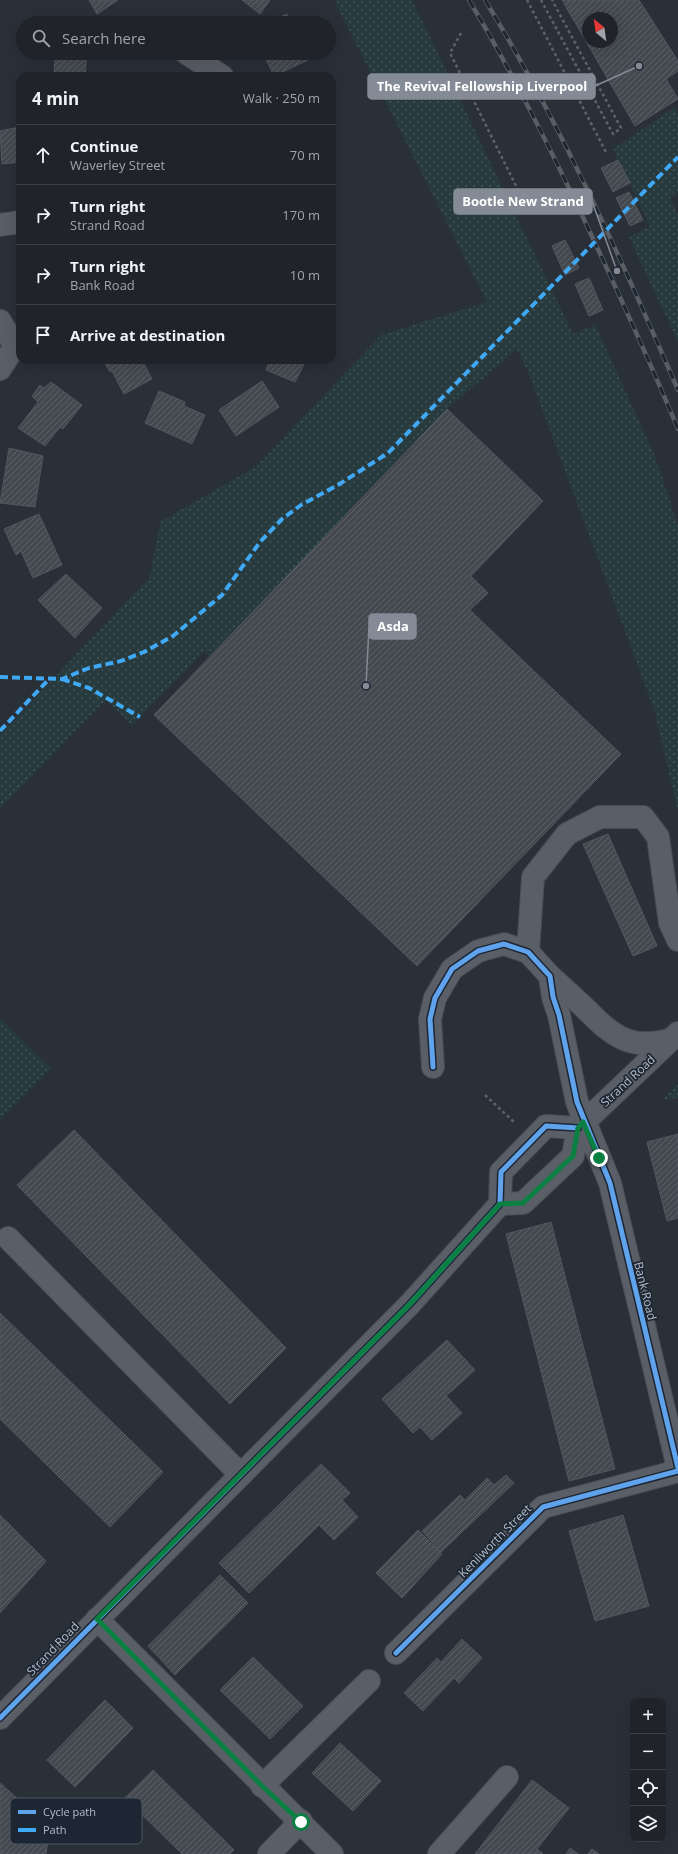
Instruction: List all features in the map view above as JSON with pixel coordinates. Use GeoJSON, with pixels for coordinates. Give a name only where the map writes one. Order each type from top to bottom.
{"type":"FeatureCollection","features":[{"type":"Feature","properties":{"kind":"street"},"geometry":{"type":"LineString","coordinates":[[197,60],[216,72]]}},
{"type":"Feature","properties":{"kind":"street"},"geometry":{"type":"LineString","coordinates":[[0,225],[16,223]]}},
{"type":"Feature","properties":{"kind":"street"},"geometry":{"type":"LineString","coordinates":[[0,321],[15,346],[0,369]]}},
{"type":"Feature","properties":{"kind":"street"},"geometry":{"type":"LineString","coordinates":[[528,952],[533,877],[567,834],[600,817],[643,817],[658,837],[670,923],[678,940]]}},
{"type":"Feature","properties":{"kind":"street"},"geometry":{"type":"LineString","coordinates":[[433,1067],[430,1019],[435,998],[452,969],[478,951],[504,944],[528,952],[599,1024],[620,1038],[633,1043],[648,1044],[675,1036]]}},
{"type":"Feature","properties":{"kind":"street","name":"Bank Road"},"geometry":{"type":"LineString","coordinates":[[550,976],[553,997],[559,1015],[577,1102],[580,1125],[610,1184],[678,1468]]}},
{"type":"Feature","properties":{"kind":"street","name":"Strand Road"},"geometry":{"type":"LineString","coordinates":[[580,1125],[675,1036]]}},
{"type":"Feature","properties":{"kind":"street"},"geometry":{"type":"LineString","coordinates":[[580,1125],[573,1156],[568,1161],[523,1203],[500,1204],[501,1172],[546,1126],[580,1125]]}},
{"type":"Feature","properties":{"kind":"street","name":"Strand Road"},"geometry":{"type":"LineString","coordinates":[[0,1718],[410,1304],[500,1204]]}},
{"type":"Feature","properties":{"kind":"street"},"geometry":{"type":"LineString","coordinates":[[8,1238],[241,1475]]}},
{"type":"Feature","properties":{"kind":"street","name":"Kenilworth Street"},"geometry":{"type":"LineString","coordinates":[[396,1653],[543,1507],[678,1471]]}},
{"type":"Feature","properties":{"kind":"street"},"geometry":{"type":"LineString","coordinates":[[97,1619],[262,1786],[301,1822],[332,1854]]}},
{"type":"Feature","properties":{"kind":"street"},"geometry":{"type":"LineString","coordinates":[[262,1786],[369,1681]]}},
{"type":"Feature","properties":{"kind":"street"},"geometry":{"type":"LineString","coordinates":[[439,1854],[507,1777]]}},
{"type":"Feature","properties":{"kind":"street"},"geometry":{"type":"LineString","coordinates":[[269,1854],[301,1822]]}},
{"type":"Feature","properties":{"kind":"path"},"geometry":{"type":"LineString","coordinates":[[527,0],[606,152]]}},
{"type":"Feature","properties":{"kind":"path"},"geometry":{"type":"LineString","coordinates":[[541,0],[613,134],[621,128],[552,0]]}},
{"type":"Feature","properties":{"kind":"path"},"geometry":{"type":"LineString","coordinates":[[461,33],[450,53],[529,212],[534,210]]}},
{"type":"Feature","properties":{"kind":"path"},"geometry":{"type":"LineString","coordinates":[[485,1095],[515,1124]]}},
{"type":"Feature","properties":{"kind":"green space"},"geometry":{"type":"Polygon","coordinates":[[[334,0],[412,0],[573,334],[595,325],[655,456],[678,525],[678,811],[654,709],[529,374],[517,349],[447,409],[210,657],[204,651],[132,725],[106,700],[0,808],[0,735],[150,577],[160,522],[257,466],[381,335],[487,302],[334,0]]]}},
{"type":"Feature","properties":{"kind":"green space"},"geometry":{"type":"Polygon","coordinates":[[[674,108],[678,114],[678,191],[670,198],[678,215],[678,342],[629,237],[650,226],[613,149],[674,108]]]}},
{"type":"Feature","properties":{"kind":"green space"},"geometry":{"type":"Polygon","coordinates":[[[0,1019],[51,1068],[0,1119],[0,1019]]]}},
{"type":"Feature","properties":{"kind":"green space"},"geometry":{"type":"Polygon","coordinates":[[[678,1085],[678,1098],[662,1100],[678,1085]]]}},
{"type":"Feature","properties":{"kind":"building"},"geometry":{"type":"Polygon","coordinates":[[[89,0],[118,0],[97,14],[89,0]]]}},
{"type":"Feature","properties":{"kind":"building"},"geometry":{"type":"Polygon","coordinates":[[[242,0],[270,0],[260,14],[242,0]]]}},
{"type":"Feature","properties":{"kind":"building"},"geometry":{"type":"Polygon","coordinates":[[[562,0],[639,0],[678,61],[678,71],[666,79],[678,99],[635,126],[590,48],[618,48],[618,12],[582,12],[582,35],[562,0]]]}},
{"type":"Feature","properties":{"kind":"building"},"geometry":{"type":"Polygon","coordinates":[[[55,60],[86,60],[85,72],[54,72],[55,60]]]}},
{"type":"Feature","properties":{"kind":"building"},"geometry":{"type":"Polygon","coordinates":[[[266,60],[308,60],[282,72],[272,72],[266,60]]]}},
{"type":"Feature","properties":{"kind":"building"},"geometry":{"type":"Polygon","coordinates":[[[16,128],[16,162],[2,164],[0,131],[16,128]]]}},
{"type":"Feature","properties":{"kind":"building"},"geometry":{"type":"Polygon","coordinates":[[[618,160],[630,183],[613,192],[601,168],[618,160]]]}},
{"type":"Feature","properties":{"kind":"building"},"geometry":{"type":"Polygon","coordinates":[[[629,192],[643,220],[630,226],[616,198],[629,192]]]}},
{"type":"Feature","properties":{"kind":"building"},"geometry":{"type":"Polygon","coordinates":[[[565,240],[579,268],[565,275],[552,246],[565,240]]]}},
{"type":"Feature","properties":{"kind":"building"},"geometry":{"type":"Polygon","coordinates":[[[589,278],[603,310],[589,316],[575,284],[589,278]]]}},
{"type":"Feature","properties":{"kind":"building"},"geometry":{"type":"Polygon","coordinates":[[[105,364],[144,364],[152,379],[124,394],[112,371],[110,372],[105,364]]]}},
{"type":"Feature","properties":{"kind":"building"},"geometry":{"type":"Polygon","coordinates":[[[268,364],[304,364],[295,382],[266,370],[268,364]]]}},
{"type":"Feature","properties":{"kind":"building"},"geometry":{"type":"Polygon","coordinates":[[[262,381],[279,407],[236,436],[219,410],[262,381]]]}},
{"type":"Feature","properties":{"kind":"building"},"geometry":{"type":"Polygon","coordinates":[[[51,382],[82,405],[63,429],[60,427],[45,446],[18,428],[38,402],[32,396],[40,385],[44,388],[51,382]]]}},
{"type":"Feature","properties":{"kind":"building"},"geometry":{"type":"Polygon","coordinates":[[[159,391],[185,402],[184,406],[205,415],[192,444],[145,423],[159,391]]]}},
{"type":"Feature","properties":{"kind":"building"},"geometry":{"type":"Polygon","coordinates":[[[447,409],[543,501],[471,576],[488,593],[470,610],[621,754],[417,966],[154,715],[447,409]]]}},
{"type":"Feature","properties":{"kind":"building"},"geometry":{"type":"Polygon","coordinates":[[[9,448],[43,456],[35,507],[0,503],[9,448]]]}},
{"type":"Feature","properties":{"kind":"building"},"geometry":{"type":"Polygon","coordinates":[[[39,514],[62,565],[33,578],[21,551],[16,555],[4,529],[39,514]]]}},
{"type":"Feature","properties":{"kind":"building"},"geometry":{"type":"Polygon","coordinates":[[[66,574],[102,608],[75,638],[38,600],[66,574]]]}},
{"type":"Feature","properties":{"kind":"building"},"geometry":{"type":"Polygon","coordinates":[[[608,834],[657,946],[633,956],[583,844],[608,834]]]}},
{"type":"Feature","properties":{"kind":"building"},"geometry":{"type":"Polygon","coordinates":[[[74,1130],[286,1348],[230,1404],[17,1185],[74,1130]]]}},
{"type":"Feature","properties":{"kind":"building"},"geometry":{"type":"Polygon","coordinates":[[[678,1134],[678,1218],[667,1221],[647,1142],[678,1134]]]}},
{"type":"Feature","properties":{"kind":"building"},"geometry":{"type":"Polygon","coordinates":[[[551,1222],[615,1469],[569,1481],[506,1234],[551,1222]]]}},
{"type":"Feature","properties":{"kind":"building"},"geometry":{"type":"Polygon","coordinates":[[[0,1313],[163,1472],[110,1527],[0,1419],[0,1313]]]}},
{"type":"Feature","properties":{"kind":"building"},"geometry":{"type":"Polygon","coordinates":[[[447,1340],[475,1370],[446,1396],[462,1413],[432,1440],[420,1427],[413,1433],[382,1399],[447,1340]]]}},
{"type":"Feature","properties":{"kind":"building"},"geometry":{"type":"Polygon","coordinates":[[[321,1464],[350,1493],[342,1500],[358,1517],[334,1540],[319,1525],[249,1593],[219,1563],[321,1464]]]}},
{"type":"Feature","properties":{"kind":"building"},"geometry":{"type":"Polygon","coordinates":[[[506,1475],[514,1483],[441,1552],[422,1531],[460,1495],[465,1500],[487,1478],[494,1485],[506,1475]]]}},
{"type":"Feature","properties":{"kind":"building"},"geometry":{"type":"Polygon","coordinates":[[[0,1515],[46,1561],[0,1613],[0,1515]]]}},
{"type":"Feature","properties":{"kind":"building"},"geometry":{"type":"Polygon","coordinates":[[[623,1515],[649,1606],[595,1621],[569,1531],[623,1515]]]}},
{"type":"Feature","properties":{"kind":"building"},"geometry":{"type":"Polygon","coordinates":[[[418,1530],[442,1554],[402,1598],[376,1573],[418,1530]]]}},
{"type":"Feature","properties":{"kind":"building"},"geometry":{"type":"Polygon","coordinates":[[[220,1575],[248,1603],[175,1675],[148,1646],[220,1575]]]}},
{"type":"Feature","properties":{"kind":"building"},"geometry":{"type":"Polygon","coordinates":[[[462,1639],[482,1658],[459,1683],[454,1678],[423,1711],[404,1693],[437,1658],[441,1662],[462,1639]]]}},
{"type":"Feature","properties":{"kind":"building"},"geometry":{"type":"Polygon","coordinates":[[[253,1657],[303,1706],[270,1739],[220,1690],[253,1657]]]}},
{"type":"Feature","properties":{"kind":"building"},"geometry":{"type":"Polygon","coordinates":[[[105,1700],[133,1728],[75,1787],[47,1760],[105,1700]]]}},
{"type":"Feature","properties":{"kind":"building"},"geometry":{"type":"Polygon","coordinates":[[[340,1743],[381,1781],[353,1811],[312,1773],[340,1743]]]}},
{"type":"Feature","properties":{"kind":"building"},"geometry":{"type":"Polygon","coordinates":[[[153,1770],[234,1850],[230,1854],[182,1854],[142,1815],[142,1798],[125,1798],[153,1770]]]}},
{"type":"Feature","properties":{"kind":"building"},"geometry":{"type":"Polygon","coordinates":[[[532,1780],[569,1808],[537,1849],[543,1854],[475,1854],[532,1780]]]}},
{"type":"Feature","properties":{"kind":"building"},"geometry":{"type":"Polygon","coordinates":[[[0,1783],[17,1798],[10,1798],[10,1844],[48,1844],[46,1854],[0,1854],[0,1783]]]}},
{"type":"Feature","properties":{"kind":"building"},"geometry":{"type":"Polygon","coordinates":[[[570,1848],[578,1854],[566,1854],[570,1848]]]}},
{"type":"Feature","properties":{"kind":"building"},"geometry":{"type":"Polygon","coordinates":[[[592,1849],[599,1854],[588,1854],[592,1849]]]}},
{"type":"Feature","properties":{"kind":"railway"},"geometry":{"type":"LineString","coordinates":[[469,0],[513,78],[567,184],[630,319],[678,429]]}},
{"type":"Feature","properties":{"kind":"railway"},"geometry":{"type":"LineString","coordinates":[[485,0],[539,94],[564,143],[612,241],[678,390]]}},
{"type":"Feature","properties":{"kind":"marked path"},"geometry":{"type":"LineString","coordinates":[[0,677],[62,679],[89,668],[121,661],[144,652],[173,636],[222,595],[260,542],[282,519],[301,505],[338,485],[388,453],[678,157]]}},
{"type":"Feature","properties":{"kind":"marked path"},"geometry":{"type":"LineString","coordinates":[[0,731],[50,678]]}},
{"type":"Feature","properties":{"kind":"marked path"},"geometry":{"type":"LineString","coordinates":[[62,679],[89,688],[140,717]]}},
{"type":"Feature","properties":{"kind":"cycle path"},"geometry":{"type":"LineString","coordinates":[[433,1067],[430,1019],[435,998],[452,969],[478,951],[504,944],[528,952],[550,976],[553,997],[559,1015],[577,1102],[610,1183],[678,1468]]}},
{"type":"Feature","properties":{"kind":"cycle path"},"geometry":{"type":"LineString","coordinates":[[0,1718],[410,1304],[500,1204],[501,1172],[546,1126],[578,1128]]}},
{"type":"Feature","properties":{"kind":"cycle path"},"geometry":{"type":"LineString","coordinates":[[396,1653],[543,1507],[678,1471]]}},
{"type":"Feature","properties":{"kind":"place","name":"The Revival Fellowship Liverpool"},"geometry":{"type":"Point","coordinates":[639,66]}},
{"type":"Feature","properties":{"kind":"place","name":"Bootle New Strand"},"geometry":{"type":"Point","coordinates":[617,271]}},
{"type":"Feature","properties":{"kind":"place","name":"Asda"},"geometry":{"type":"Point","coordinates":[366,686]}},
{"type":"Feature","properties":{"kind":"route"},"geometry":{"type":"LineString","coordinates":[[301,1822],[262,1786],[97,1619],[410,1304],[500,1204],[523,1203],[573,1156],[578,1128],[583,1122],[599,1158]]}}]}
